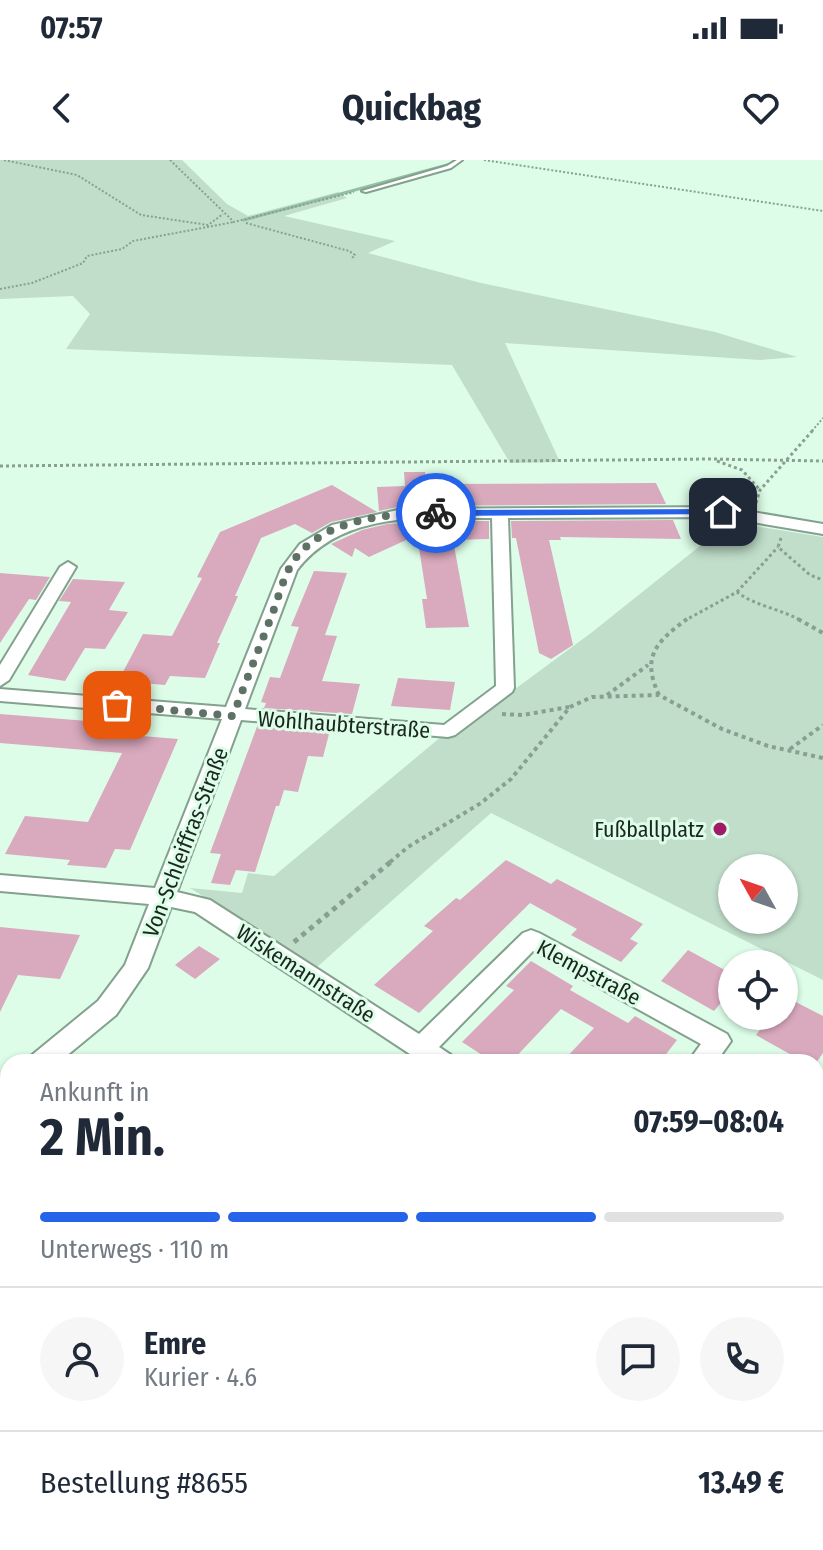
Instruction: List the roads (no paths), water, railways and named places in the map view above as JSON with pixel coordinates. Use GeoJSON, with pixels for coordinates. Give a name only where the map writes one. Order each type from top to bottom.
{"type":"FeatureCollection","features":[{"type":"Feature","properties":{"kind":"street","name":"Von-Schleiffras-Straße"},"geometry":{"type":"LineString","coordinates":[[51,1054],[107,1008],[136,968],[289,569],[306,547],[338,528],[379,517],[723,512],[823,529]]}},
{"type":"Feature","properties":{"kind":"street","name":"Wohlhaubterstraße"},"geometry":{"type":"LineString","coordinates":[[233,716],[448,731],[505,688],[500,513]]}},
{"type":"Feature","properties":{"kind":"street"},"geometry":{"type":"LineString","coordinates":[[0,680],[68,567]]}},
{"type":"Feature","properties":{"kind":"street"},"geometry":{"type":"LineString","coordinates":[[0,695],[233,716]]}},
{"type":"Feature","properties":{"kind":"street","name":"Wiskemannstraße"},"geometry":{"type":"LineString","coordinates":[[0,883],[164,897],[202,906],[430,1054]]}},
{"type":"Feature","properties":{"kind":"street","name":"Klempstraße"},"geometry":{"type":"LineString","coordinates":[[433,1054],[531,939],[718,1041],[707,1054]]}},
{"type":"Feature","properties":{"kind":"lane"},"geometry":{"type":"LineString","coordinates":[[364,191],[449,167],[460,160]]}},
{"type":"Feature","properties":{"kind":"waterway"},"geometry":{"type":"LineString","coordinates":[[244,220],[451,164],[455,160]]}},
{"type":"Feature","properties":{"kind":"place","name":"Fußballplatz"},"geometry":{"type":"Point","coordinates":[720,829]}}]}
